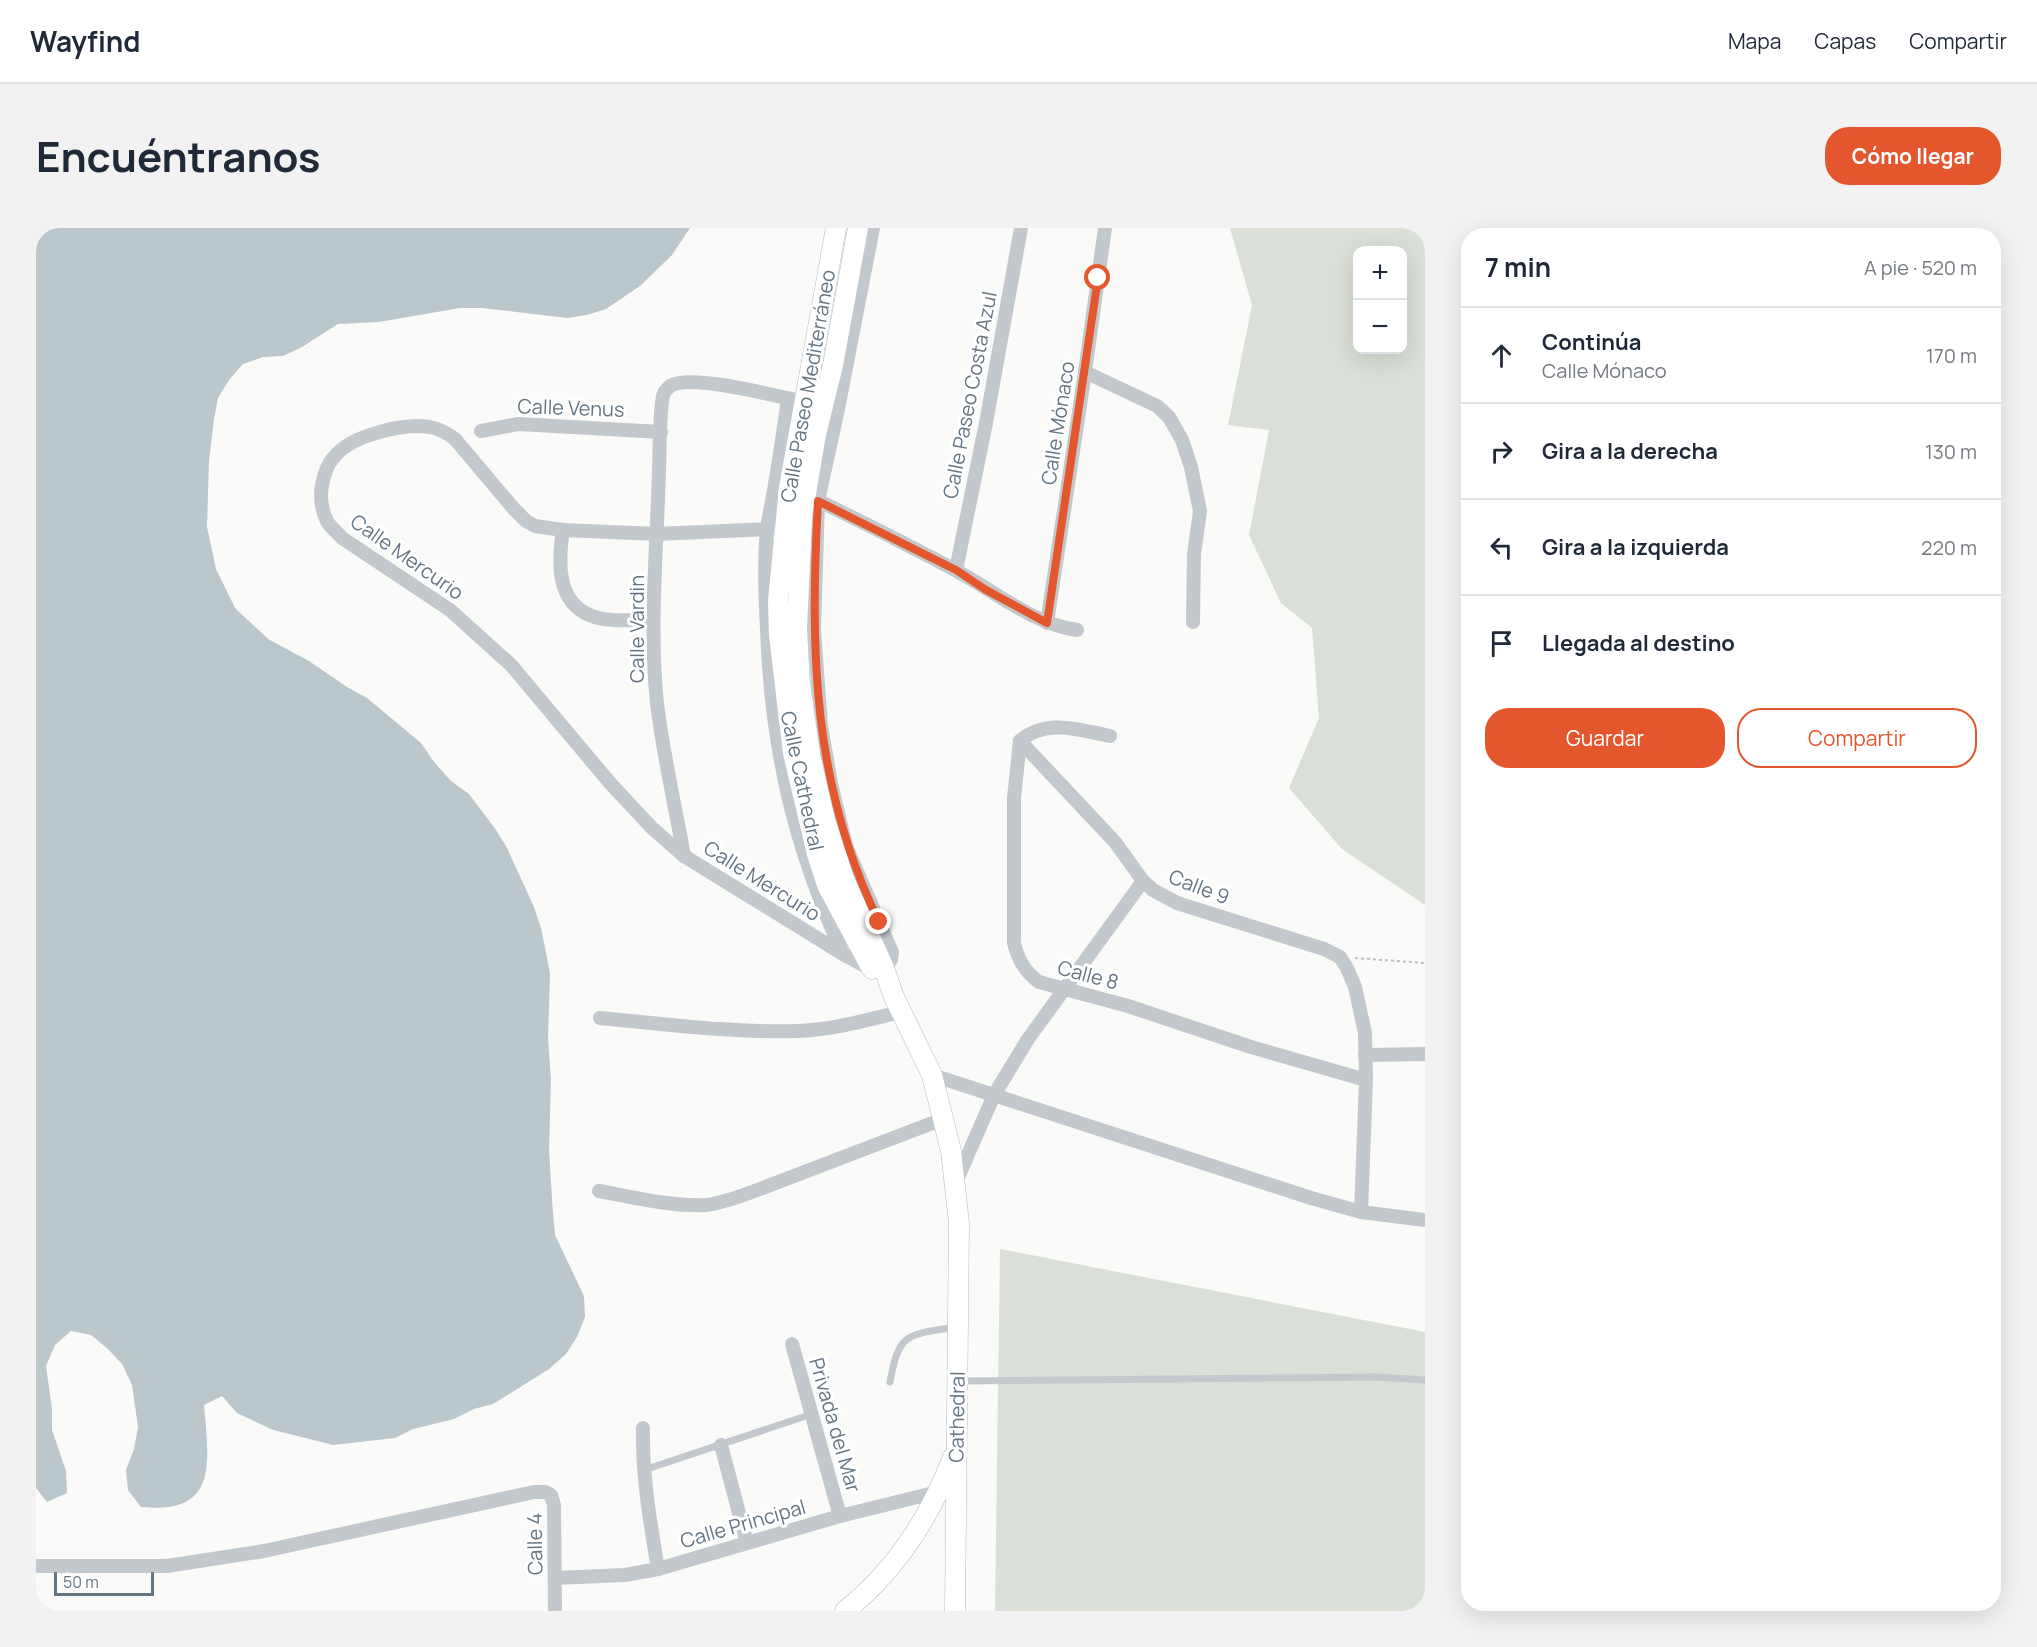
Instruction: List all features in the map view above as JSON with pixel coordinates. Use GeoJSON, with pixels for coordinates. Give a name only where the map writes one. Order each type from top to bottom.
{"type":"FeatureCollection","features":[{"type":"Feature","properties":{"kind":"street","name":"Calle Paseo Mediterráneo"},"geometry":{"type":"LineString","coordinates":[[782,545],[804,494],[797,401],[836,228]]}},
{"type":"Feature","properties":{"kind":"street","name":"Calle Paseo Mediterráneo"},"geometry":{"type":"LineString","coordinates":[[800,564],[804,494],[833,365],[858,228]]}},
{"type":"Feature","properties":{"kind":"street"},"geometry":{"type":"LineString","coordinates":[[873,228],[838,410],[804,494],[821,726],[831,783],[846,846],[892,952],[891,960],[878,968]]}},
{"type":"Feature","properties":{"kind":"street","name":"Calle Paseo Costa Azul"},"geometry":{"type":"LineString","coordinates":[[956,570],[986,423],[1021,228]]}},
{"type":"Feature","properties":{"kind":"street","name":"Calle Mónaco"},"geometry":{"type":"LineString","coordinates":[[1047,623],[1085,372],[1102,229]]}},
{"type":"Feature","properties":{"kind":"street"},"geometry":{"type":"LineString","coordinates":[[1085,372],[1157,406],[1169,417],[1182,440],[1191,467],[1200,511],[1194,554],[1194,622]]}},
{"type":"Feature","properties":{"kind":"street","name":"Calle Vardin"},"geometry":{"type":"LineString","coordinates":[[684,856],[658,705],[654,666],[653,620],[664,392],[670,386],[695,383],[732,387],[797,401]]}},
{"type":"Feature","properties":{"kind":"street"},"geometry":{"type":"LineString","coordinates":[[797,401],[767,529],[765,597],[768,660],[776,737],[785,788],[801,848],[823,911],[843,954]]}},
{"type":"Feature","properties":{"kind":"street","name":"Calle Venus"},"geometry":{"type":"LineString","coordinates":[[481,431],[518,424],[574,425],[661,432]]}},
{"type":"Feature","properties":{"kind":"street","name":"Calle Mercurio"},"geometry":{"type":"LineString","coordinates":[[767,529],[657,534],[545,528],[526,521],[455,439],[444,431],[432,428],[403,427],[354,441],[336,454],[325,471],[320,495],[328,522],[342,538],[450,610],[504,658],[610,783],[652,828],[684,856],[843,954],[878,968]]}},
{"type":"Feature","properties":{"kind":"street"},"geometry":{"type":"LineString","coordinates":[[804,494],[956,570],[986,590],[1047,623],[1077,630]]}},
{"type":"Feature","properties":{"kind":"street"},"geometry":{"type":"LineString","coordinates":[[563,530],[561,577],[570,600],[579,609],[593,616],[608,619],[653,620]]}},
{"type":"Feature","properties":{"kind":"street","name":"Calle Cathedral"},"geometry":{"type":"LineString","coordinates":[[782,545],[778,601],[779,635],[793,753],[802,797],[827,885],[878,968],[932,1075],[951,1151],[959,1223]]}},
{"type":"Feature","properties":{"kind":"street","name":"Calle Cathedral"},"geometry":{"type":"LineString","coordinates":[[800,564],[796,629],[800,683],[810,755],[825,820],[844,879],[878,968]]}},
{"type":"Feature","properties":{"kind":"street"},"geometry":{"type":"LineString","coordinates":[[1020,741],[1029,734],[1050,727],[1110,736]]}},
{"type":"Feature","properties":{"kind":"street","name":"Calle 9"},"geometry":{"type":"LineString","coordinates":[[1020,741],[1115,843],[1143,881],[1153,890],[1177,903],[1324,949],[1340,957]]}},
{"type":"Feature","properties":{"kind":"street","name":"Calle 8"},"geometry":{"type":"LineString","coordinates":[[1020,741],[1014,798],[1014,943],[1017,956],[1029,975],[1039,982],[1128,1006],[1251,1047],[1366,1080]]}},
{"type":"Feature","properties":{"kind":"street"},"geometry":{"type":"LineString","coordinates":[[956,1182],[994,1095],[1028,1039],[1143,881]]}},
{"type":"Feature","properties":{"kind":"street"},"geometry":{"type":"LineString","coordinates":[[1340,957],[1355,987],[1365,1033],[1366,1080],[1361,1212]]}},
{"type":"Feature","properties":{"kind":"street"},"geometry":{"type":"LineString","coordinates":[[600,1018],[748,1030],[798,1031],[824,1028],[897,1004]]}},
{"type":"Feature","properties":{"kind":"street"},"geometry":{"type":"LineString","coordinates":[[1365,1055],[1425,1054]]}},
{"type":"Feature","properties":{"kind":"street"},"geometry":{"type":"LineString","coordinates":[[932,1075],[1311,1198],[1361,1212],[1425,1220]]}},
{"type":"Feature","properties":{"kind":"street"},"geometry":{"type":"LineString","coordinates":[[599,1191],[679,1204],[706,1205],[730,1200],[943,1119]]}},
{"type":"Feature","properties":{"kind":"street","name":"Cathedral"},"geometry":{"type":"LineString","coordinates":[[955,1611],[959,1223]]}},
{"type":"Feature","properties":{"kind":"street","name":"Privada del Mar"},"geometry":{"type":"LineString","coordinates":[[792,1344],[840,1516]]}},
{"type":"Feature","properties":{"kind":"street"},"geometry":{"type":"LineString","coordinates":[[643,1428],[644,1470],[658,1569]]}},
{"type":"Feature","properties":{"kind":"street"},"geometry":{"type":"LineString","coordinates":[[721,1445],[747,1544]]}},
{"type":"Feature","properties":{"kind":"street"},"geometry":{"type":"LineString","coordinates":[[845,1611],[884,1575],[904,1551],[938,1492],[957,1446]]}},
{"type":"Feature","properties":{"kind":"street","name":"Calle 4"},"geometry":{"type":"LineString","coordinates":[[36,1566],[167,1566],[264,1551],[534,1492],[544,1492],[551,1495],[554,1505],[555,1611]]}},
{"type":"Feature","properties":{"kind":"street","name":"Calle Principal"},"geometry":{"type":"LineString","coordinates":[[555,1578],[625,1575],[658,1569],[840,1516],[938,1492]]}},
{"type":"Feature","properties":{"kind":"lane"},"geometry":{"type":"LineString","coordinates":[[890,1382],[894,1358],[898,1348],[905,1341],[924,1333],[958,1326]]}},
{"type":"Feature","properties":{"kind":"lane"},"geometry":{"type":"LineString","coordinates":[[957,1381],[1377,1377],[1425,1380]]}},
{"type":"Feature","properties":{"kind":"lane"},"geometry":{"type":"LineString","coordinates":[[644,1470],[812,1414]]}},
{"type":"Feature","properties":{"kind":"path"},"geometry":{"type":"LineString","coordinates":[[1340,957],[1425,963]]}},
{"type":"Feature","properties":{"kind":"shaded area"},"geometry":{"type":"Polygon","coordinates":[[[36,228],[690,228],[672,255],[640,286],[606,309],[567,318],[482,308],[460,308],[379,322],[338,324],[283,356],[263,357],[243,364],[229,380],[218,398],[209,461],[207,527],[216,569],[235,608],[268,639],[309,661],[367,698],[421,743],[451,781],[469,794],[496,830],[507,848],[534,907],[541,928],[550,973],[549,1150],[555,1235],[584,1296],[585,1317],[577,1337],[566,1354],[549,1369],[493,1404],[474,1409],[454,1419],[413,1429],[395,1438],[333,1445],[273,1430],[237,1413],[222,1396],[204,1405],[207,1464],[204,1480],[197,1493],[184,1502],[166,1507],[141,1507],[128,1490],[126,1470],[134,1449],[138,1427],[132,1385],[122,1364],[91,1335],[71,1331],[55,1345],[46,1366],[52,1409],[52,1430],[66,1471],[67,1493],[47,1502],[36,1488],[36,228]]]}},
{"type":"Feature","properties":{"kind":"shaded area"},"geometry":{"type":"Polygon","coordinates":[[[1230,228],[1425,228],[1425,905],[1342,849],[1289,788],[1319,718],[1312,628],[1281,603],[1249,535],[1269,430],[1228,425],[1252,305],[1230,228]]]}},
{"type":"Feature","properties":{"kind":"shaded area"},"geometry":{"type":"Polygon","coordinates":[[[1000,1249],[1425,1332],[1425,1611],[995,1611],[1000,1249]]]}},
{"type":"Feature","properties":{"kind":"route"},"geometry":{"type":"LineString","coordinates":[[879,922],[846,846],[831,783],[821,726],[813,630],[818,501],[956,570],[986,590],[1047,623],[1098,278]]}}]}
